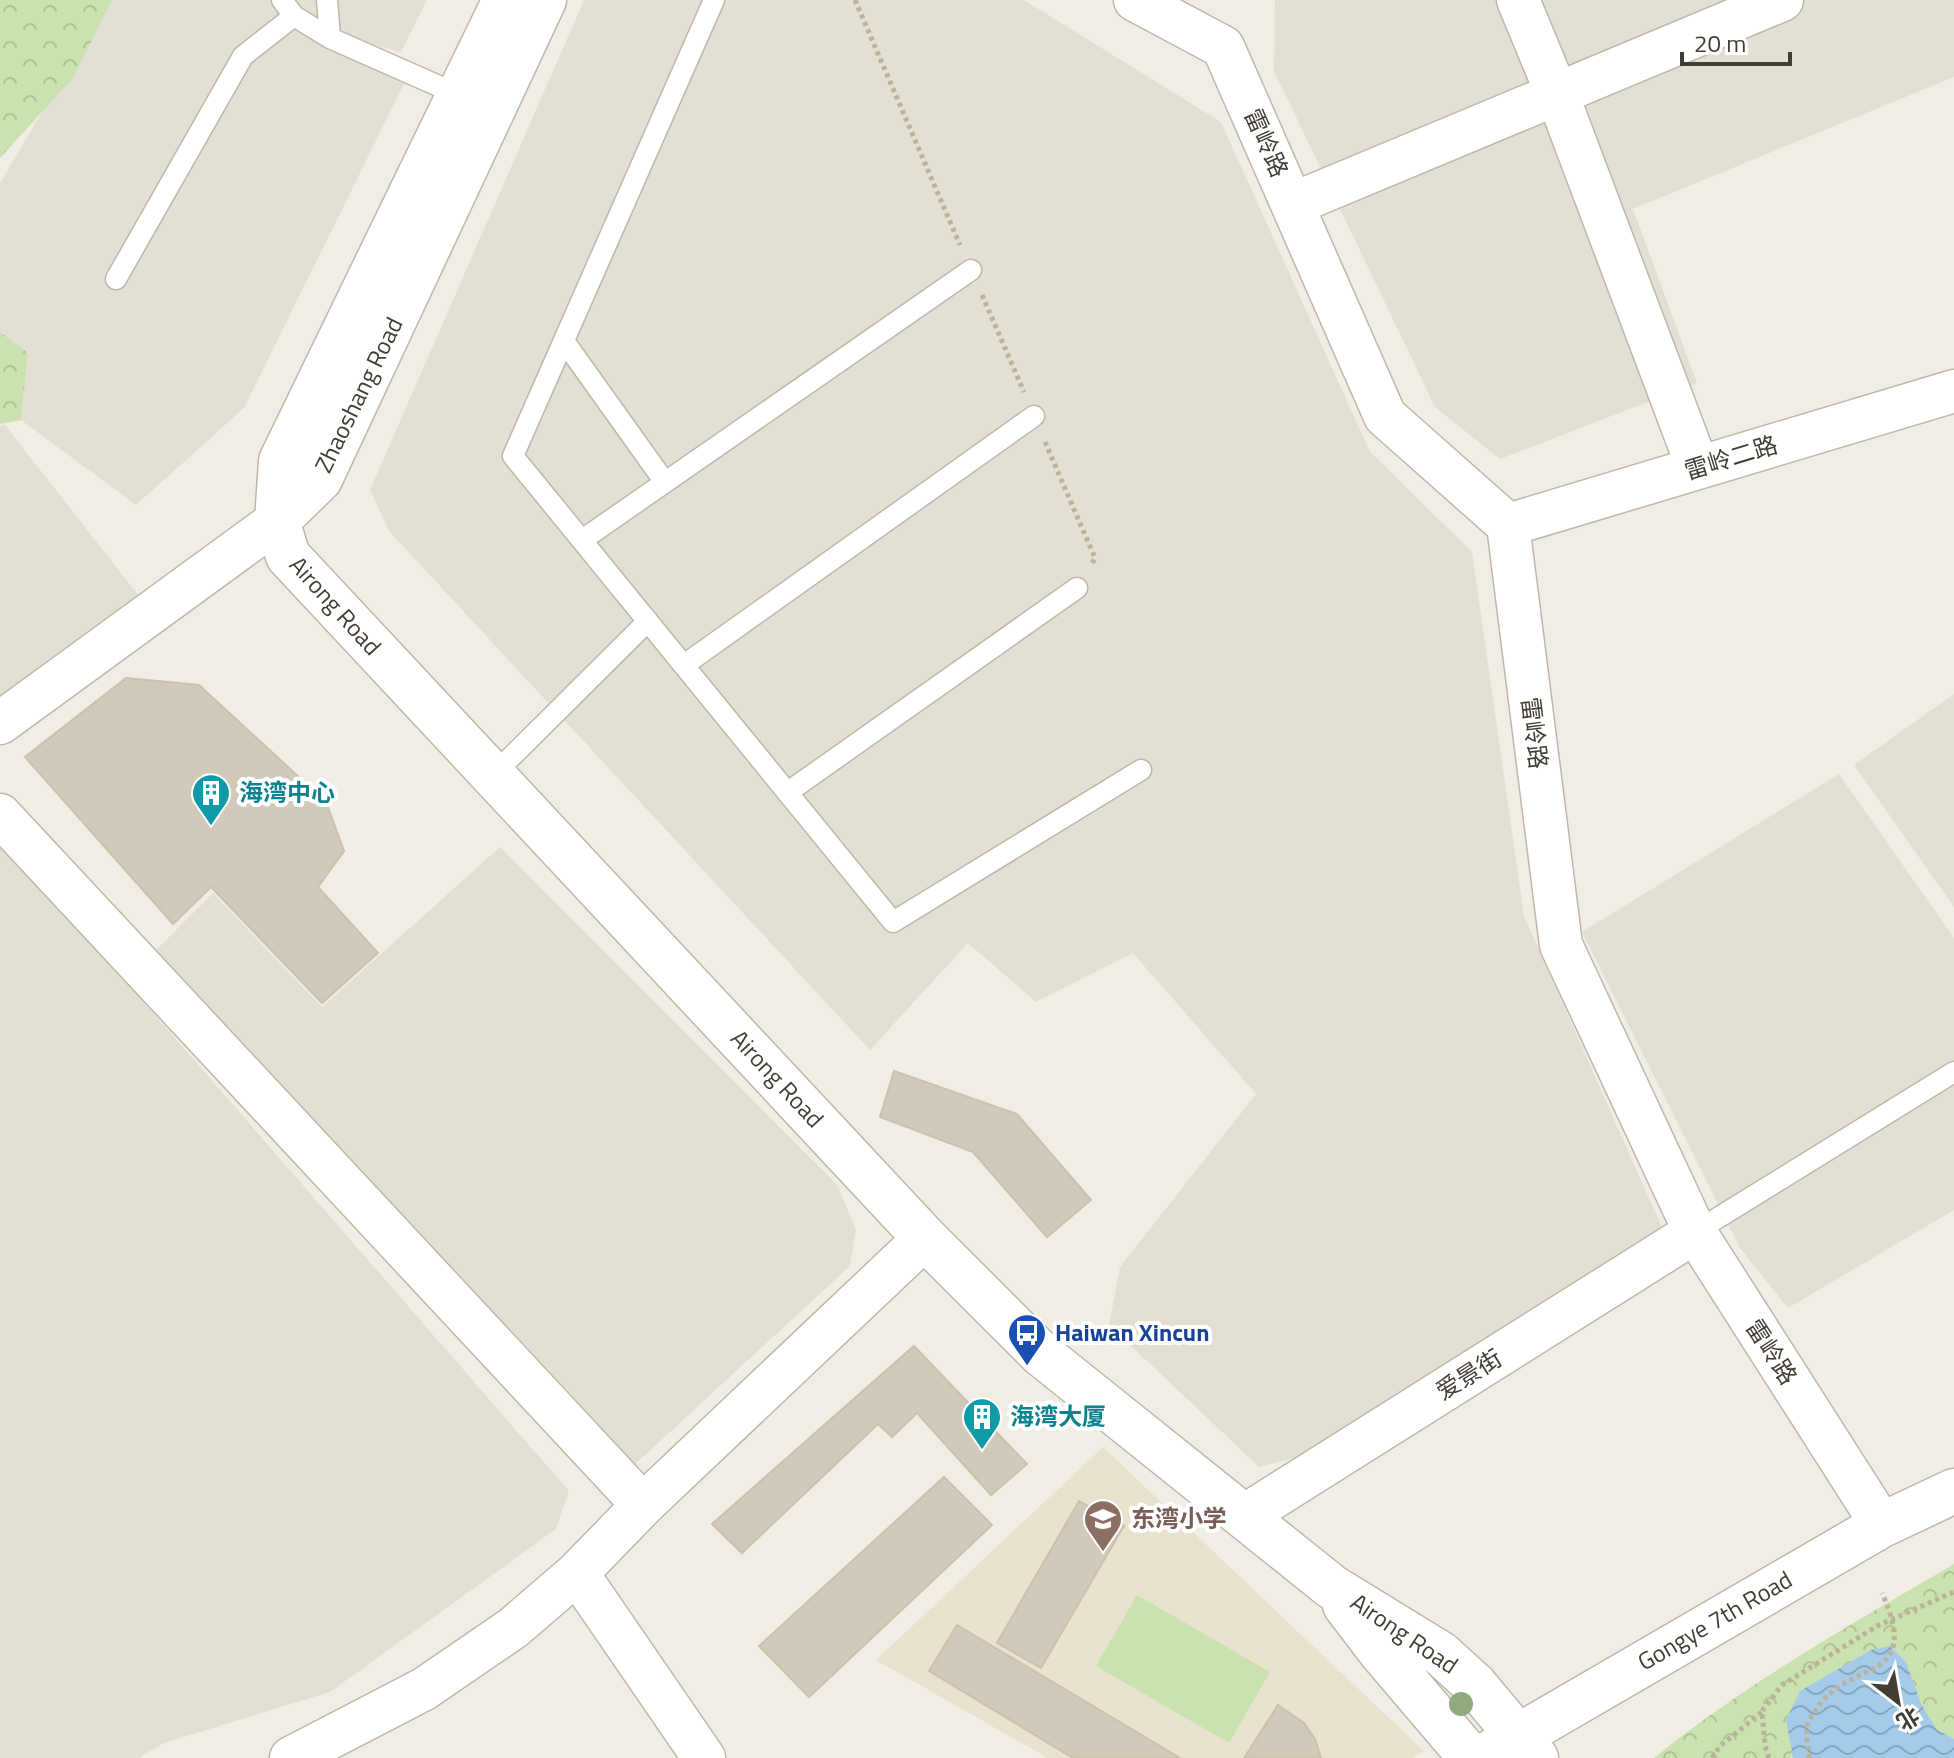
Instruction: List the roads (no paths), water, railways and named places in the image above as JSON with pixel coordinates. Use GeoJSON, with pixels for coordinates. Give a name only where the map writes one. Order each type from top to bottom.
{"type":"FeatureCollection","features":[{"type":"Feature","properties":{"kind":"street","name":"Zhaoshang Road"},"geometry":{"type":"LineString","coordinates":[[277,521],[281,461],[505,0]]}},
{"type":"Feature","properties":{"kind":"street","name":"Zhaoshang Road"},"geometry":{"type":"LineString","coordinates":[[277,521],[320,479],[544,0]]}},
{"type":"Feature","properties":{"kind":"street","name":"雷岭路"},"geometry":{"type":"LineString","coordinates":[[1135,0],[1223,47],[1385,416],[1508,525],[1561,945],[1695,1232],[1882,1525]]}},
{"type":"Feature","properties":{"kind":"street"},"geometry":{"type":"LineString","coordinates":[[1518,0],[1557,94],[1698,468]]}},
{"type":"Feature","properties":{"kind":"street"},"geometry":{"type":"LineString","coordinates":[[1293,204],[1782,0]]}},
{"type":"Feature","properties":{"kind":"street","name":"雷岭二路"},"geometry":{"type":"LineString","coordinates":[[1508,525],[1954,391]]}},
{"type":"Feature","properties":{"kind":"street"},"geometry":{"type":"LineString","coordinates":[[0,723],[277,521]]}},
{"type":"Feature","properties":{"kind":"street","name":"Airong Road"},"geometry":{"type":"LineString","coordinates":[[277,521],[288,556],[925,1238],[1031,1346],[1332,1587],[1441,1654],[1475,1685],[1527,1746]]}},
{"type":"Feature","properties":{"kind":"street"},"geometry":{"type":"LineString","coordinates":[[0,815],[643,1505]]}},
{"type":"Feature","properties":{"kind":"street","name":"爱景街"},"geometry":{"type":"LineString","coordinates":[[1244,1516],[1695,1232]]}},
{"type":"Feature","properties":{"kind":"street"},"geometry":{"type":"LineString","coordinates":[[291,1758],[424,1689],[513,1628],[577,1573],[643,1505],[925,1238]]}},
{"type":"Feature","properties":{"kind":"street","name":"Gongye 7th Road"},"geometry":{"type":"LineString","coordinates":[[1481,1758],[1527,1746],[1882,1525],[1954,1491]]}},
{"type":"Feature","properties":{"kind":"street"},"geometry":{"type":"LineString","coordinates":[[577,1573],[704,1758]]}},
{"type":"Feature","properties":{"kind":"street","name":"Airong Road"},"geometry":{"type":"LineString","coordinates":[[1332,1587],[1380,1651],[1471,1758]]}},
{"type":"Feature","properties":{"kind":"lane"},"geometry":{"type":"LineString","coordinates":[[327,0],[330,38]]}},
{"type":"Feature","properties":{"kind":"lane"},"geometry":{"type":"LineString","coordinates":[[714,0],[513,456],[893,922],[1141,770]]}},
{"type":"Feature","properties":{"kind":"lane"},"geometry":{"type":"LineString","coordinates":[[116,279],[243,56],[288,8],[330,38],[459,95]]}},
{"type":"Feature","properties":{"kind":"lane"},"geometry":{"type":"LineString","coordinates":[[582,540],[971,270]]}},
{"type":"Feature","properties":{"kind":"lane"},"geometry":{"type":"LineString","coordinates":[[564,341],[664,481]]}},
{"type":"Feature","properties":{"kind":"lane"},"geometry":{"type":"LineString","coordinates":[[684,665],[1034,416]]}},
{"type":"Feature","properties":{"kind":"lane"},"geometry":{"type":"LineString","coordinates":[[788,792],[1077,588]]}},
{"type":"Feature","properties":{"kind":"lane"},"geometry":{"type":"LineString","coordinates":[[494,774],[648,621]]}},
{"type":"Feature","properties":{"kind":"lane"},"geometry":{"type":"LineString","coordinates":[[1695,1232],[1954,1072]]}},
{"type":"Feature","properties":{"kind":"water"},"geometry":{"type":"Polygon","coordinates":[[[1890,1646],[1906,1662],[1921,1704],[1937,1730],[1954,1739],[1954,1758],[1793,1758],[1786,1720],[1800,1691],[1871,1650],[1890,1646]]]}},
{"type":"Feature","properties":{"kind":"place","name":"海湾中心"},"geometry":{"type":"Point","coordinates":[211,827]}},
{"type":"Feature","properties":{"kind":"place","name":"Haiwan Xincun"},"geometry":{"type":"Point","coordinates":[1027,1367]}},
{"type":"Feature","properties":{"kind":"place","name":"海湾大厦"},"geometry":{"type":"Point","coordinates":[982,1451]}},
{"type":"Feature","properties":{"kind":"place","name":"东湾小学"},"geometry":{"type":"Point","coordinates":[1103,1553]}}]}
